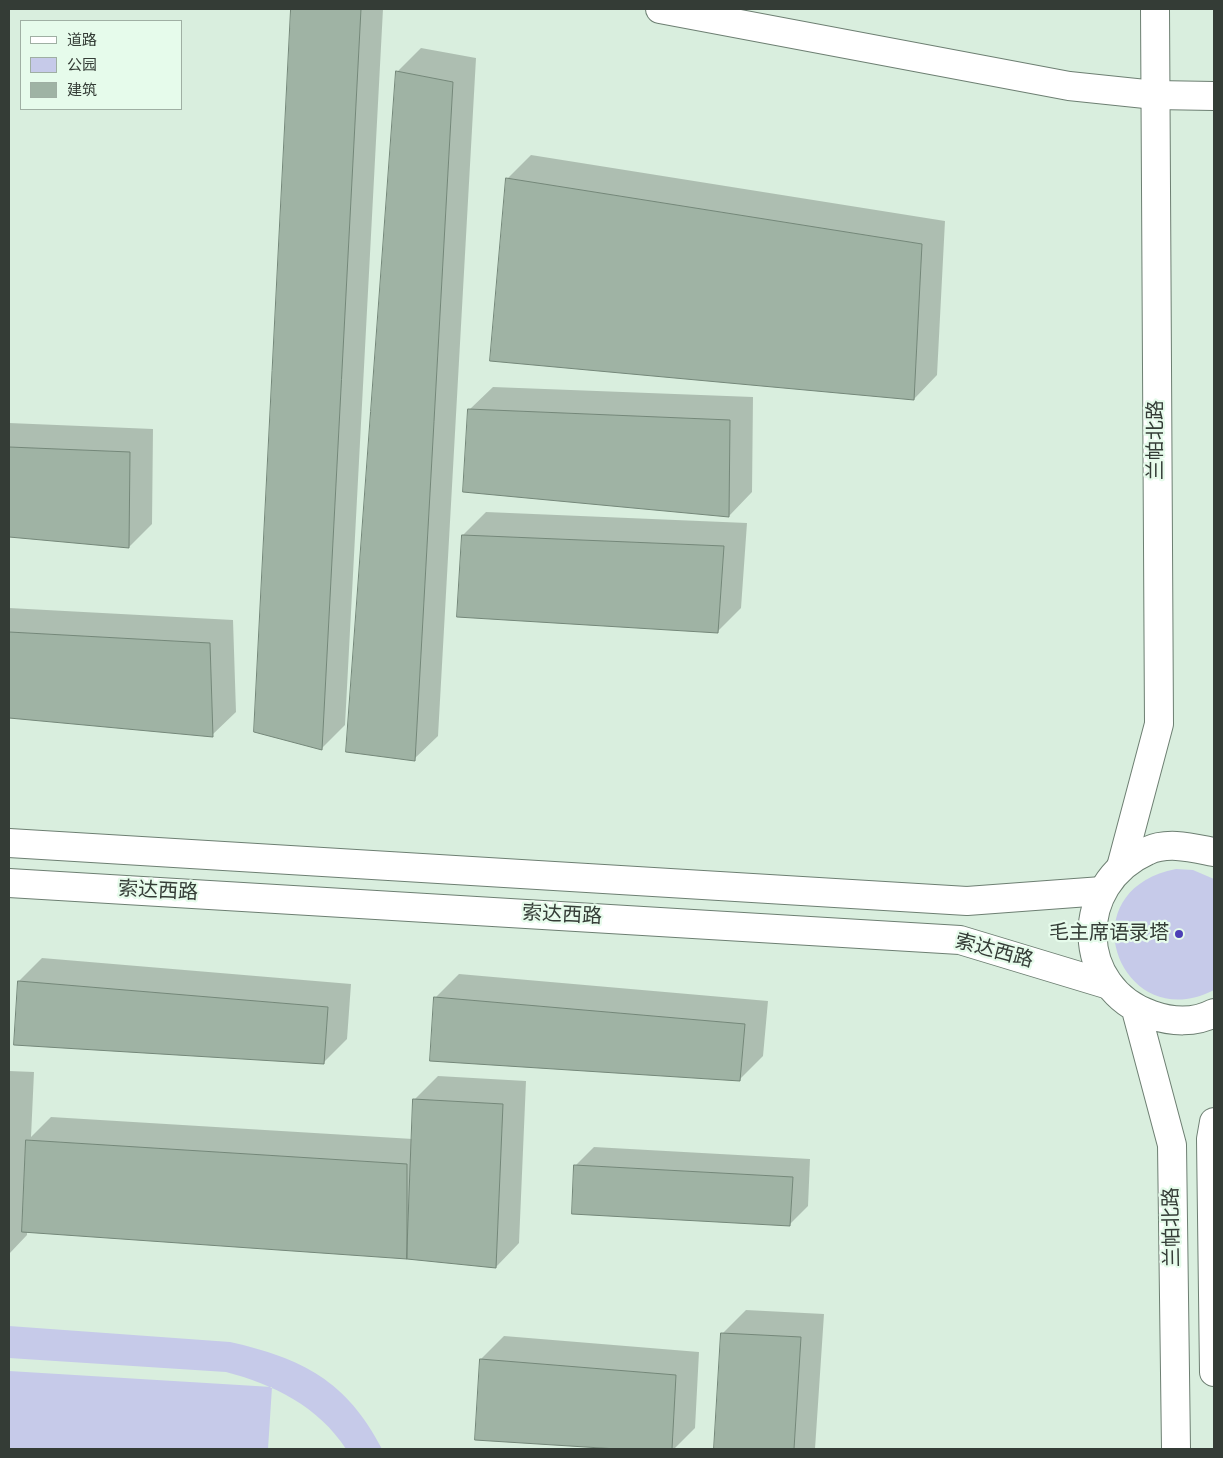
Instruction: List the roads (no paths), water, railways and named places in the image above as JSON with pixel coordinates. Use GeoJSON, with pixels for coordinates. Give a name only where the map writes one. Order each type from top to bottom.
{"type":"FeatureCollection","features":[{"type":"Feature","properties":{"kind":"main road"},"geometry":{"type":"LineString","coordinates":[[660,9],[1069,86],[1155,95],[1214,96]]}},
{"type":"Feature","properties":{"kind":"main road","name":"兰帕北路"},"geometry":{"type":"LineString","coordinates":[[1121,867],[1159,724],[1155,9]]}},
{"type":"Feature","properties":{"kind":"main road"},"geometry":{"type":"LineString","coordinates":[[9,843],[967,901],[1102,891]]}},
{"type":"Feature","properties":{"kind":"main road"},"geometry":{"type":"LineString","coordinates":[[1214,852],[1181,845],[1148,850],[1121,867],[1102,891],[1092,920],[1094,955],[1108,985],[1136,1010],[1169,1021],[1204,1018],[1214,1013]]}},
{"type":"Feature","properties":{"kind":"main road","name":"索达西路"},"geometry":{"type":"LineString","coordinates":[[9,883],[960,940],[1108,985]]}},
{"type":"Feature","properties":{"kind":"main road","name":"兰帕北路"},"geometry":{"type":"LineString","coordinates":[[1136,1010],[1172,1145],[1176,1449]]}},
{"type":"Feature","properties":{"kind":"main road","name":"兰帕北路"},"geometry":{"type":"LineString","coordinates":[[1214,1122],[1211,1139],[1214,1372]]}},
{"type":"Feature","properties":{"kind":"place","name":"毛主席语录塔"},"geometry":{"type":"Point","coordinates":[1179,934]}}]}
